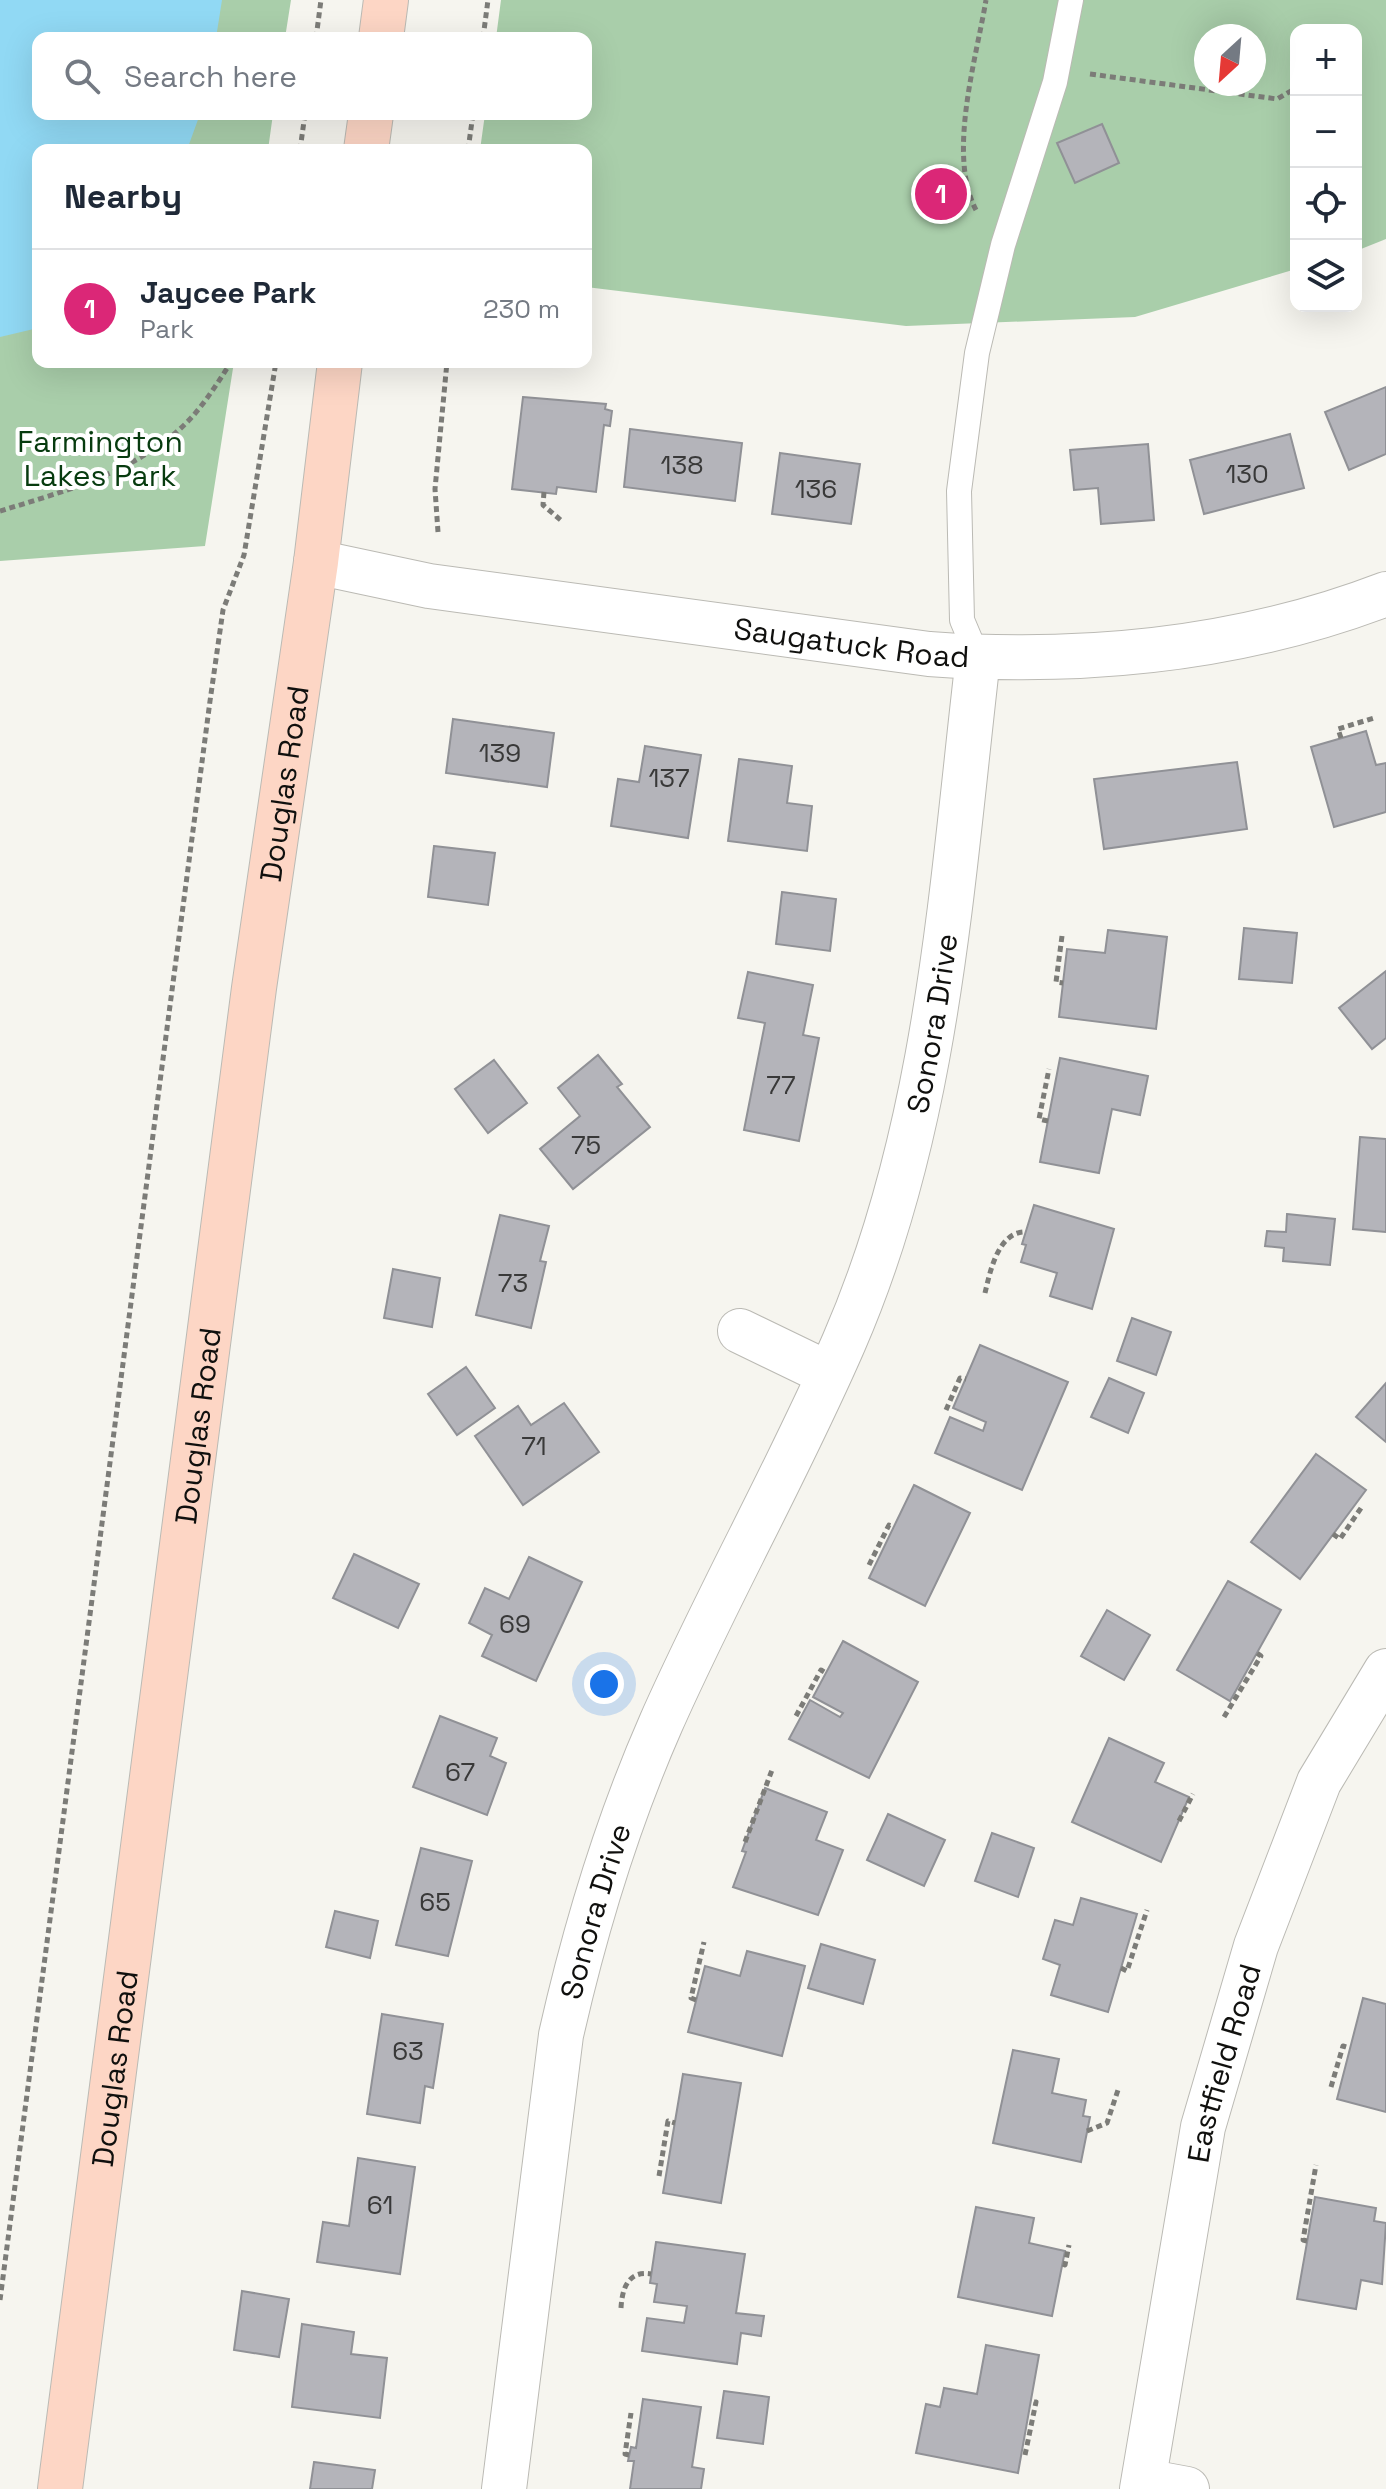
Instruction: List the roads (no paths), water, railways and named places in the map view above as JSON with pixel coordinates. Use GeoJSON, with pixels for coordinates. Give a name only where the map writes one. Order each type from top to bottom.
{"type":"FeatureCollection","features":[{"type":"Feature","properties":{"kind":"street"},"geometry":{"type":"LineString","coordinates":[[382,32],[386,0]]}},
{"type":"Feature","properties":{"kind":"street"},"geometry":{"type":"LineString","coordinates":[[367,144],[370,120]]}},
{"type":"Feature","properties":{"kind":"street","name":"Douglas Road"},"geometry":{"type":"LineString","coordinates":[[60,2489],[252,1004],[316,562],[339,368]]}},
{"type":"Feature","properties":{"kind":"street","name":"Saugatuck Road"},"geometry":{"type":"LineString","coordinates":[[316,562],[429,586],[929,654],[978,658],[1086,655],[1208,645],[1321,619],[1386,594]]}},
{"type":"Feature","properties":{"kind":"street","name":"Sonora Drive"},"geometry":{"type":"LineString","coordinates":[[504,2489],[561,2035],[589,1924],[621,1823],[662,1720],[845,1340],[906,1168],[942,968],[978,658]]}},
{"type":"Feature","properties":{"kind":"street"},"geometry":{"type":"LineString","coordinates":[[740,1331],[829,1374]]}},
{"type":"Feature","properties":{"kind":"street","name":"Eastfield Road"},"geometry":{"type":"LineString","coordinates":[[1187,2489],[1143,2485],[1203,2127],[1256,1946],[1319,1782],[1386,1671]]}},
{"type":"Feature","properties":{"kind":"lane"},"geometry":{"type":"LineString","coordinates":[[978,658],[962,620],[959,491],[977,353],[1003,245],[1058,70],[1071,0]]}},
{"type":"Feature","properties":{"kind":"water"},"geometry":{"type":"Polygon","coordinates":[[[0,0],[222,0],[217,32],[32,32],[32,120],[198,120],[189,144],[32,144],[32,329],[0,337],[0,0]]]}},
{"type":"Feature","properties":{"kind":"place","name":"Jaycee Park"},"geometry":{"type":"Point","coordinates":[941,194]}},
{"type":"Feature","properties":{"kind":"park label","name":"Farmington Lakes Park"},"geometry":{"type":"Point","coordinates":[100,458]}}]}
